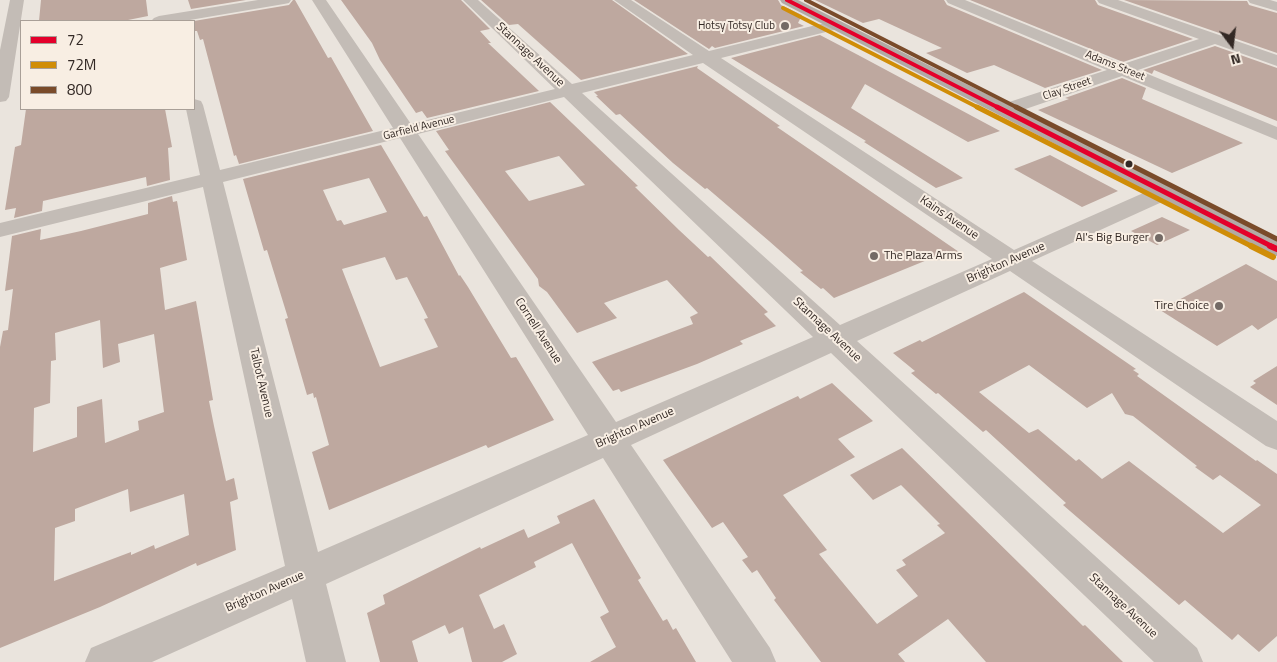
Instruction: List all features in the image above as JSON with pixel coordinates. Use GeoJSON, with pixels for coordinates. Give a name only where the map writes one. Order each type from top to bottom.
{"type":"FeatureCollection","features":[{"type":"Feature","properties":{"kind":"main road"},"geometry":{"type":"LineString","coordinates":[[787,0],[1277,249]]}},
{"type":"Feature","properties":{"kind":"street"},"geometry":{"type":"LineString","coordinates":[[0,96],[17,0]]}},
{"type":"Feature","properties":{"kind":"street"},"geometry":{"type":"LineString","coordinates":[[168,0],[169,20]]}},
{"type":"Feature","properties":{"kind":"street"},"geometry":{"type":"LineString","coordinates":[[174,20],[284,0]]}},
{"type":"Feature","properties":{"kind":"street","name":"Cornell Avenue"},"geometry":{"type":"LineString","coordinates":[[319,0],[756,662]]}},
{"type":"Feature","properties":{"kind":"street","name":"Stannage Avenue"},"geometry":{"type":"LineString","coordinates":[[470,0],[1183,662]]}},
{"type":"Feature","properties":{"kind":"street","name":"Kains Avenue"},"geometry":{"type":"LineString","coordinates":[[621,0],[1277,437]]}},
{"type":"Feature","properties":{"kind":"street","name":"Adams Street"},"geometry":{"type":"LineString","coordinates":[[953,0],[1277,134]]}},
{"type":"Feature","properties":{"kind":"street"},"geometry":{"type":"LineString","coordinates":[[1104,0],[1277,61]]}},
{"type":"Feature","properties":{"kind":"street"},"geometry":{"type":"LineString","coordinates":[[1255,0],[1277,7]]}},
{"type":"Feature","properties":{"kind":"street","name":"Garfield Avenue"},"geometry":{"type":"LineString","coordinates":[[0,230],[568,92],[711,61],[837,25]]}},
{"type":"Feature","properties":{"kind":"street","name":"Clay Street"},"geometry":{"type":"LineString","coordinates":[[1004,110],[1214,39]]}},
{"type":"Feature","properties":{"kind":"street","name":"Talbot Avenue"},"geometry":{"type":"LineString","coordinates":[[195,109],[326,662]]}},
{"type":"Feature","properties":{"kind":"street","name":"Brighton Avenue"},"geometry":{"type":"LineString","coordinates":[[105,662],[306,575],[1165,192]]}},
{"type":"Feature","properties":{"kind":"building"},"geometry":{"type":"Polygon","coordinates":[[[41,0],[146,0],[148,16],[128,20],[39,20],[41,0]]]}},
{"type":"Feature","properties":{"kind":"building"},"geometry":{"type":"Polygon","coordinates":[[[188,0],[246,0],[191,9],[188,0]]]}},
{"type":"Feature","properties":{"kind":"building"},"geometry":{"type":"Polygon","coordinates":[[[295,0],[328,58],[331,57],[373,131],[239,164],[236,155],[234,156],[203,39],[200,40],[197,31],[195,31],[195,21],[289,5],[295,0]]]}},
{"type":"Feature","properties":{"kind":"building"},"geometry":{"type":"Polygon","coordinates":[[[341,0],[461,0],[490,29],[480,31],[491,43],[488,43],[539,91],[427,118],[422,111],[416,113],[380,60],[372,43],[341,0]]]}},
{"type":"Feature","properties":{"kind":"building"},"geometry":{"type":"Polygon","coordinates":[[[481,0],[612,0],[688,54],[581,80],[518,24],[509,25],[481,0]]]}},
{"type":"Feature","properties":{"kind":"building"},"geometry":{"type":"Polygon","coordinates":[[[634,0],[778,0],[781,5],[802,15],[798,23],[804,26],[715,48],[712,46],[709,49],[634,0]]]}},
{"type":"Feature","properties":{"kind":"building"},"geometry":{"type":"Polygon","coordinates":[[[815,0],[944,0],[947,5],[1102,70],[1045,88],[994,65],[967,73],[926,53],[942,48],[879,19],[863,23],[815,0]]]}},
{"type":"Feature","properties":{"kind":"building"},"geometry":{"type":"Polygon","coordinates":[[[970,0],[1095,0],[1098,5],[1193,39],[1123,62],[970,0]]]}},
{"type":"Feature","properties":{"kind":"building"},"geometry":{"type":"Polygon","coordinates":[[[1124,0],[1247,1],[1249,5],[1277,13],[1277,53],[1124,0]]]}},
{"type":"Feature","properties":{"kind":"building"},"geometry":{"type":"Polygon","coordinates":[[[820,35],[1000,131],[968,142],[865,84],[851,108],[963,178],[936,188],[864,142],[866,141],[731,58],[820,35]]]}},
{"type":"Feature","properties":{"kind":"building"},"geometry":{"type":"Polygon","coordinates":[[[1215,46],[1277,68],[1277,121],[1154,70],[1152,74],[1143,70],[1215,46]]]}},
{"type":"Feature","properties":{"kind":"building"},"geometry":{"type":"Polygon","coordinates":[[[698,66],[697,68],[780,126],[777,127],[959,252],[936,261],[932,258],[834,298],[823,288],[821,289],[800,272],[803,271],[707,188],[705,189],[673,163],[620,114],[616,115],[594,92],[698,66]]]}},
{"type":"Feature","properties":{"kind":"building"},"geometry":{"type":"Polygon","coordinates":[[[1122,78],[1146,88],[1142,99],[1243,143],[1172,173],[1038,110],[1069,99],[1065,98],[1122,78]]]}},
{"type":"Feature","properties":{"kind":"building"},"geometry":{"type":"Polygon","coordinates":[[[550,102],[638,186],[635,187],[679,230],[708,257],[710,256],[768,312],[764,314],[776,326],[740,341],[743,344],[697,364],[621,392],[619,389],[613,391],[592,362],[693,324],[690,317],[698,313],[667,280],[604,303],[617,318],[577,333],[547,292],[539,286],[538,279],[445,151],[449,150],[436,131],[550,102]],[[559,156],[505,171],[529,201],[585,185],[559,156]]]}},
{"type":"Feature","properties":{"kind":"building"},"geometry":{"type":"Polygon","coordinates":[[[26,110],[165,110],[172,147],[168,148],[170,180],[147,186],[146,177],[43,201],[42,211],[14,218],[16,208],[5,210],[15,147],[21,145],[26,110]]]}},
{"type":"Feature","properties":{"kind":"building"},"geometry":{"type":"Polygon","coordinates":[[[381,145],[424,217],[427,216],[459,276],[468,287],[511,358],[516,357],[554,420],[488,448],[486,445],[329,510],[312,452],[329,445],[316,397],[314,398],[313,393],[307,395],[285,319],[288,318],[267,250],[264,251],[243,179],[381,145]],[[369,178],[323,190],[337,221],[341,220],[344,225],[387,212],[369,178]],[[385,257],[342,269],[380,367],[438,347],[424,319],[428,318],[407,277],[396,280],[385,257]]]}},
{"type":"Feature","properties":{"kind":"building"},"geometry":{"type":"Polygon","coordinates":[[[1050,155],[1118,191],[1082,207],[1014,169],[1050,155]]]}},
{"type":"Feature","properties":{"kind":"building"},"geometry":{"type":"Polygon","coordinates":[[[172,196],[173,202],[177,201],[187,260],[160,268],[165,310],[196,301],[213,400],[209,401],[214,426],[226,481],[234,478],[238,499],[230,502],[236,550],[197,566],[196,563],[100,607],[0,648],[0,347],[3,331],[8,330],[13,289],[5,291],[12,236],[41,229],[40,240],[81,231],[148,214],[148,203],[172,196]],[[100,320],[55,333],[56,360],[51,361],[50,403],[34,408],[33,452],[77,437],[77,407],[102,399],[105,443],[139,430],[138,421],[164,412],[154,334],[118,344],[120,362],[103,368],[100,320]],[[128,489],[75,509],[75,521],[55,528],[54,581],[131,552],[131,555],[154,545],[155,549],[189,535],[184,494],[130,512],[128,489]]]}},
{"type":"Feature","properties":{"kind":"building","name":"Al's Big Burger"},"geometry":{"type":"Polygon","coordinates":[[[1162,217],[1190,230],[1157,245],[1131,231],[1162,217]]]}},
{"type":"Feature","properties":{"kind":"building","name":"Tire Choice"},"geometry":{"type":"Polygon","coordinates":[[[1246,264],[1277,281],[1277,318],[1258,330],[1252,325],[1217,346],[1160,310],[1246,264]]]}},
{"type":"Feature","properties":{"kind":"building"},"geometry":{"type":"Polygon","coordinates":[[[1024,292],[1136,369],[1133,370],[1139,374],[1137,376],[1277,474],[1277,636],[1259,652],[1238,634],[1232,640],[1185,600],[1179,605],[1063,505],[1066,503],[986,430],[983,432],[938,393],[936,394],[911,373],[915,371],[893,353],[920,340],[922,342],[1024,292]],[[1029,365],[979,392],[1029,433],[1038,429],[1076,461],[1079,459],[1102,479],[1129,461],[1223,533],[1261,505],[1220,475],[1213,480],[1195,467],[1197,466],[1133,416],[1125,414],[1112,393],[1087,408],[1029,365]]]}},
{"type":"Feature","properties":{"kind":"building"},"geometry":{"type":"Polygon","coordinates":[[[1277,366],[1277,405],[1250,387],[1256,383],[1253,381],[1277,366]]]}},
{"type":"Feature","properties":{"kind":"building"},"geometry":{"type":"Polygon","coordinates":[[[832,383],[873,421],[838,439],[855,457],[783,495],[827,550],[819,554],[877,624],[918,596],[896,570],[906,565],[902,560],[945,533],[937,525],[940,524],[901,485],[873,500],[850,475],[902,448],[1083,626],[1085,625],[1123,662],[986,662],[948,619],[898,654],[905,662],[821,662],[774,600],[776,598],[757,570],[752,573],[742,560],[748,557],[723,522],[712,528],[663,460],[798,396],[800,399],[832,383]]]}},
{"type":"Feature","properties":{"kind":"building"},"geometry":{"type":"Polygon","coordinates":[[[594,499],[641,578],[638,580],[663,621],[667,619],[673,630],[676,628],[696,662],[590,662],[616,647],[600,617],[609,612],[572,543],[534,562],[536,567],[479,595],[494,629],[504,624],[517,654],[502,662],[472,662],[463,627],[449,634],[445,625],[412,641],[418,662],[380,662],[367,613],[385,604],[383,595],[480,547],[481,549],[524,529],[528,538],[560,523],[557,516],[594,499]]]}},
{"type":"Feature","properties":{"kind":"transit line","name":"72"},"geometry":{"type":"LineString","coordinates":[[787,0],[1277,249]]}},
{"type":"Feature","properties":{"kind":"transit line","name":"800"},"geometry":{"type":"LineString","coordinates":[[806,0],[1277,239]]}},
{"type":"Feature","properties":{"kind":"transit line","name":"72M"},"geometry":{"type":"LineString","coordinates":[[783,8],[1273,257]]}},
{"type":"Feature","properties":{"kind":"place","name":"Hotsy Totsy Club"},"geometry":{"type":"Point","coordinates":[785,26]}},
{"type":"Feature","properties":{"kind":"place","name":"Al's Big Burger"},"geometry":{"type":"Point","coordinates":[1159,238]}},
{"type":"Feature","properties":{"kind":"place","name":"The Plaza Arms"},"geometry":{"type":"Point","coordinates":[874,256]}},
{"type":"Feature","properties":{"kind":"place","name":"Tire Choice"},"geometry":{"type":"Point","coordinates":[1219,306]}}]}
